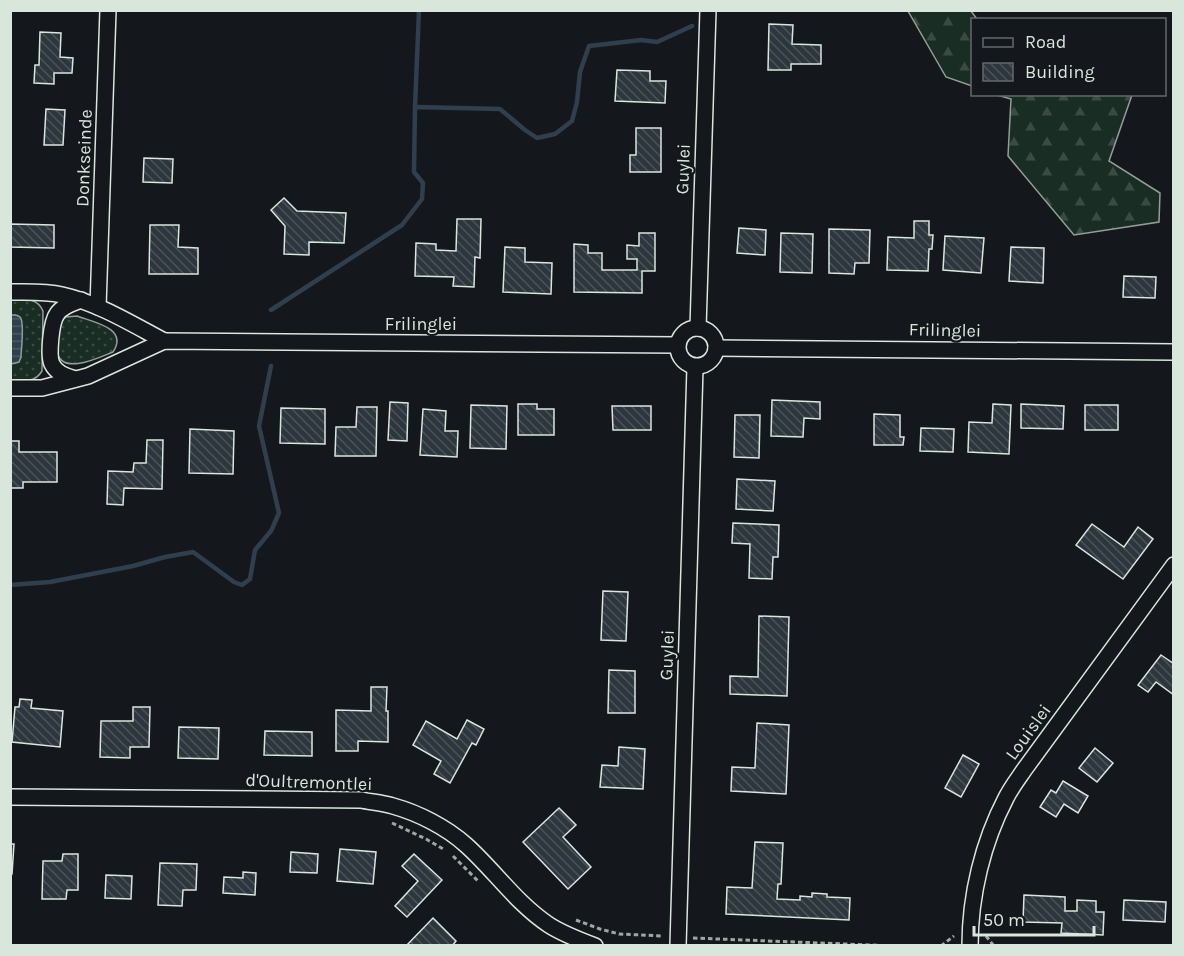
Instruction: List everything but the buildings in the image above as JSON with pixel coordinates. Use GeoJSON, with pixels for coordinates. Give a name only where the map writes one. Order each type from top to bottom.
{"type":"FeatureCollection","features":[{"type":"Feature","properties":{"kind":"street","name":"Donkseinde"},"geometry":{"type":"LineString","coordinates":[[98,307],[108,10]]}},
{"type":"Feature","properties":{"kind":"street","name":"Guylei"},"geometry":{"type":"LineString","coordinates":[[698,328],[708,10]]}},
{"type":"Feature","properties":{"kind":"street","name":"Frilinglei"},"geometry":{"type":"LineString","coordinates":[[10,292],[61,294],[81,300],[164,341]]}},
{"type":"Feature","properties":{"kind":"street"},"geometry":{"type":"LineString","coordinates":[[75,379],[63,375],[51,362],[52,324],[58,312],[81,300]]}},
{"type":"Feature","properties":{"kind":"street"},"geometry":{"type":"LineString","coordinates":[[698,328],[712,335],[716,348],[713,359],[702,366],[695,367],[685,363],[681,358],[678,345],[685,332],[698,328]]}},
{"type":"Feature","properties":{"kind":"street","name":"Frilinglei"},"geometry":{"type":"LineString","coordinates":[[10,387],[42,388],[88,376],[164,341],[678,345]]}},
{"type":"Feature","properties":{"kind":"street","name":"Frilinglei"},"geometry":{"type":"LineString","coordinates":[[716,348],[1173,352]]}},
{"type":"Feature","properties":{"kind":"street","name":"Guylei"},"geometry":{"type":"LineString","coordinates":[[678,945],[695,367]]}},
{"type":"Feature","properties":{"kind":"street","name":"Louislei"},"geometry":{"type":"LineString","coordinates":[[970,945],[977,880],[990,834],[1006,797],[1173,566]]}},
{"type":"Feature","properties":{"kind":"street","name":"d'Oultremontlei"},"geometry":{"type":"LineString","coordinates":[[10,796],[361,800],[392,806],[415,813],[465,844],[527,908],[549,926],[595,945]]}},
{"type":"Feature","properties":{"kind":"path"},"geometry":{"type":"LineString","coordinates":[[390,822],[426,838],[449,852],[481,884]]}},
{"type":"Feature","properties":{"kind":"green space"},"geometry":{"type":"Polygon","coordinates":[[[908,11],[971,11],[976,18],[971,18],[971,86],[946,77],[908,11]]]}},
{"type":"Feature","properties":{"kind":"green space"},"geometry":{"type":"Polygon","coordinates":[[[1000,96],[1132,96],[1109,161],[1160,193],[1159,222],[1074,235],[1008,156],[1011,99],[1000,96]]]}},
{"type":"Feature","properties":{"kind":"green space"},"geometry":{"type":"Polygon","coordinates":[[[11,299],[34,301],[43,311],[42,371],[36,378],[11,380],[11,299]]]}},
{"type":"Feature","properties":{"kind":"green space"},"geometry":{"type":"Polygon","coordinates":[[[77,316],[107,327],[113,332],[117,344],[113,352],[82,363],[66,363],[60,359],[57,352],[59,323],[66,317],[77,316]]]}},
{"type":"Feature","properties":{"kind":"water"},"geometry":{"type":"Polygon","coordinates":[[[11,315],[20,317],[23,330],[21,357],[19,362],[11,364],[11,315]]]}},
{"type":"Feature","properties":{"kind":"waterway"},"geometry":{"type":"LineString","coordinates":[[415,107],[419,10]]}},
{"type":"Feature","properties":{"kind":"waterway"},"geometry":{"type":"LineString","coordinates":[[271,310],[402,225],[422,199],[423,183],[414,172],[415,107],[500,109],[537,138],[555,134],[572,121],[577,102],[580,72],[589,46],[641,40],[657,42],[692,26]]}},
{"type":"Feature","properties":{"kind":"waterway"},"geometry":{"type":"LineString","coordinates":[[10,585],[50,582],[193,552],[234,582],[242,585],[250,579],[255,550],[271,531],[279,513],[259,426],[271,366]]}}]}
